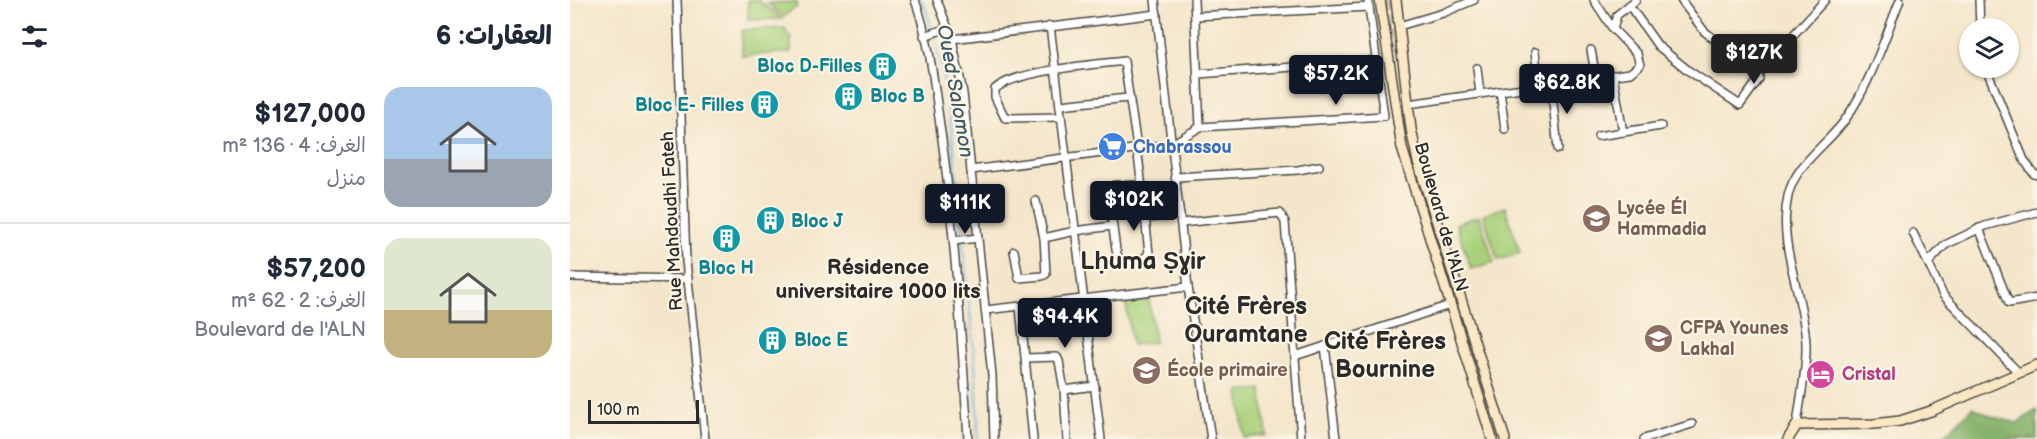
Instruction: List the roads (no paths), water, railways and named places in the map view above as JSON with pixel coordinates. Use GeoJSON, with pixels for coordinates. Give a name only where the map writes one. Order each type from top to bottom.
{"type":"FeatureCollection","features":[{"type":"Feature","properties":{"kind":"main road","name":"Boulevard de l'ALN"},"geometry":{"type":"LineString","coordinates":[[1380,0],[1402,148],[1492,439]]}},
{"type":"Feature","properties":{"kind":"main road","name":"Boulevard de l'ALN"},"geometry":{"type":"LineString","coordinates":[[1396,0],[1408,104],[1418,162],[1505,439]]}},
{"type":"Feature","properties":{"kind":"main road"},"geometry":{"type":"LineString","coordinates":[[1788,439],[1797,425],[1874,424],[1900,421],[1930,411],[2037,365]]}},
{"type":"Feature","properties":{"kind":"street","name":"Rue Mahdoudhi Fateh"},"geometry":{"type":"LineString","coordinates":[[677,0],[686,261],[705,439]]}},
{"type":"Feature","properties":{"kind":"street"},"geometry":{"type":"LineString","coordinates":[[915,0],[926,35],[933,74],[955,241],[968,439]]}},
{"type":"Feature","properties":{"kind":"street"},"geometry":{"type":"LineString","coordinates":[[937,0],[945,29],[952,39],[963,93],[976,238],[992,375],[994,439]]}},
{"type":"Feature","properties":{"kind":"street"},"geometry":{"type":"LineString","coordinates":[[1155,0],[1188,287],[1210,439]]}},
{"type":"Feature","properties":{"kind":"street"},"geometry":{"type":"LineString","coordinates":[[1194,0],[1200,128]]}},
{"type":"Feature","properties":{"kind":"street"},"geometry":{"type":"LineString","coordinates":[[1399,26],[1443,13],[1474,0]]}},
{"type":"Feature","properties":{"kind":"street"},"geometry":{"type":"LineString","coordinates":[[1408,104],[1630,73],[1640,65],[1637,54],[1613,29],[1594,0]]}},
{"type":"Feature","properties":{"kind":"street"},"geometry":{"type":"LineString","coordinates":[[1613,29],[1617,15],[1633,2],[1658,46],[1689,71],[1740,105],[1759,80],[1758,74],[1704,31],[1681,0]]}},
{"type":"Feature","properties":{"kind":"street"},"geometry":{"type":"LineString","coordinates":[[1758,74],[1826,0]]}},
{"type":"Feature","properties":{"kind":"street"},"geometry":{"type":"LineString","coordinates":[[1797,425],[1806,345],[1800,297],[1788,250],[1785,217],[1789,193],[1799,171],[1844,121],[1862,92],[1900,0]]}},
{"type":"Feature","properties":{"kind":"street"},"geometry":{"type":"LineString","coordinates":[[1979,0],[1980,18]]}},
{"type":"Feature","properties":{"kind":"street"},"geometry":{"type":"LineString","coordinates":[[1195,16],[1368,3],[1384,116]]}},
{"type":"Feature","properties":{"kind":"street"},"geometry":{"type":"LineString","coordinates":[[952,39],[1156,14]]}},
{"type":"Feature","properties":{"kind":"street"},"geometry":{"type":"LineString","coordinates":[[1050,26],[1101,439]]}},
{"type":"Feature","properties":{"kind":"street"},"geometry":{"type":"LineString","coordinates":[[926,35],[945,29]]}},
{"type":"Feature","properties":{"kind":"street"},"geometry":{"type":"LineString","coordinates":[[1592,50],[1596,78]]}},
{"type":"Feature","properties":{"kind":"street"},"geometry":{"type":"LineString","coordinates":[[1535,52],[1539,86]]}},
{"type":"Feature","properties":{"kind":"street"},"geometry":{"type":"LineString","coordinates":[[1061,117],[1005,118],[995,98],[995,88],[1002,82],[1055,69],[1124,61],[1142,185],[1149,253],[1143,259],[1124,261],[1118,257],[1108,195],[1110,187],[1116,185],[1142,185]]}},
{"type":"Feature","properties":{"kind":"street"},"geometry":{"type":"LineString","coordinates":[[1198,74],[1376,61]]}},
{"type":"Feature","properties":{"kind":"street"},"geometry":{"type":"LineString","coordinates":[[1477,68],[1480,94]]}},
{"type":"Feature","properties":{"kind":"street"},"geometry":{"type":"LineString","coordinates":[[1613,75],[1623,132]]}},
{"type":"Feature","properties":{"kind":"street"},"geometry":{"type":"LineString","coordinates":[[1990,78],[2024,160],[2037,175]]}},
{"type":"Feature","properties":{"kind":"street"},"geometry":{"type":"LineString","coordinates":[[1551,84],[1558,149]]}},
{"type":"Feature","properties":{"kind":"street"},"geometry":{"type":"LineString","coordinates":[[1500,92],[1505,129]]}},
{"type":"Feature","properties":{"kind":"street"},"geometry":{"type":"LineString","coordinates":[[1060,105],[1128,98]]}},
{"type":"Feature","properties":{"kind":"street"},"geometry":{"type":"LineString","coordinates":[[971,170],[1172,144],[1200,128],[1397,115]]}},
{"type":"Feature","properties":{"kind":"street"},"geometry":{"type":"LineString","coordinates":[[1598,136],[1661,126]]}},
{"type":"Feature","properties":{"kind":"street"},"geometry":{"type":"LineString","coordinates":[[1176,177],[1298,170],[1319,166]]}},
{"type":"Feature","properties":{"kind":"street"},"geometry":{"type":"LineString","coordinates":[[1014,251],[1019,278],[1046,274],[1044,238],[1036,201]]}},
{"type":"Feature","properties":{"kind":"street"},"geometry":{"type":"LineString","coordinates":[[1928,263],[1945,245],[1979,228],[2037,212]]}},
{"type":"Feature","properties":{"kind":"street"},"geometry":{"type":"LineString","coordinates":[[1145,218],[1180,219],[1280,213],[1285,222],[1301,439]]}},
{"type":"Feature","properties":{"kind":"street"},"geometry":{"type":"LineString","coordinates":[[1044,238],[1112,226]]}},
{"type":"Feature","properties":{"kind":"street"},"geometry":{"type":"LineString","coordinates":[[1979,228],[2009,303],[2037,298]]}},
{"type":"Feature","properties":{"kind":"street"},"geometry":{"type":"LineString","coordinates":[[1913,233],[1943,295],[2019,373]]}},
{"type":"Feature","properties":{"kind":"street"},"geometry":{"type":"LineString","coordinates":[[955,241],[976,238]]}},
{"type":"Feature","properties":{"kind":"street"},"geometry":{"type":"LineString","coordinates":[[570,277],[688,279]]}},
{"type":"Feature","properties":{"kind":"street"},"geometry":{"type":"LineString","coordinates":[[986,310],[1188,287]]}},
{"type":"Feature","properties":{"kind":"street"},"geometry":{"type":"LineString","coordinates":[[1295,356],[1450,305]]}},
{"type":"Feature","properties":{"kind":"street"},"geometry":{"type":"LineString","coordinates":[[1020,307],[1033,439]]}},
{"type":"Feature","properties":{"kind":"street"},"geometry":{"type":"LineString","coordinates":[[1325,346],[1336,439]]}},
{"type":"Feature","properties":{"kind":"street"},"geometry":{"type":"LineString","coordinates":[[1026,358],[1057,357],[1064,390],[1067,439]]}},
{"type":"Feature","properties":{"kind":"street"},"geometry":{"type":"LineString","coordinates":[[1064,390],[1095,386]]}},
{"type":"Feature","properties":{"kind":"street"},"geometry":{"type":"LineString","coordinates":[[1644,439],[1692,424]]}},
{"type":"Feature","properties":{"kind":"waterway","name":"Oued Salomon"},"geometry":{"type":"LineString","coordinates":[[922,0],[939,58],[950,118],[973,338],[978,439]]}},
{"type":"Feature","properties":{"kind":"tunnel"},"geometry":{"type":"LineString","coordinates":[[1388,0],[1400,53]]}},
{"type":"Feature","properties":{"kind":"place","name":"Bloc D-Filles"},"geometry":{"type":"Point","coordinates":[883,66]}},
{"type":"Feature","properties":{"kind":"place","name":"Bloc B"},"geometry":{"type":"Point","coordinates":[849,96]}},
{"type":"Feature","properties":{"kind":"place","name":"Bloc E- Filles"},"geometry":{"type":"Point","coordinates":[765,105]}},
{"type":"Feature","properties":{"kind":"place","name":"Chabrassou"},"geometry":{"type":"Point","coordinates":[1112,147]}},
{"type":"Feature","properties":{"kind":"place","name":"Lycée Él Hammadia"},"geometry":{"type":"Point","coordinates":[1596,218]}},
{"type":"Feature","properties":{"kind":"place","name":"Bloc J"},"geometry":{"type":"Point","coordinates":[770,221]}},
{"type":"Feature","properties":{"kind":"place","name":"Bloc H"},"geometry":{"type":"Point","coordinates":[726,239]}},
{"type":"Feature","properties":{"kind":"place","name":"CFPA Younes Lakhal"},"geometry":{"type":"Point","coordinates":[1659,338]}},
{"type":"Feature","properties":{"kind":"place","name":"Bloc E"},"geometry":{"type":"Point","coordinates":[773,340]}},
{"type":"Feature","properties":{"kind":"place","name":"École primaire"},"geometry":{"type":"Point","coordinates":[1146,370]}},
{"type":"Feature","properties":{"kind":"place","name":"Cristal"},"geometry":{"type":"Point","coordinates":[1821,374]}},
{"type":"Feature","properties":{"kind":"district","name":"Lḥuma Ṣɣir"},"geometry":{"type":"Point","coordinates":[1143,261]}},
{"type":"Feature","properties":{"kind":"district","name":"Résidence universitaire 1000 lits"},"geometry":{"type":"Point","coordinates":[878,279]}},
{"type":"Feature","properties":{"kind":"district","name":"Cité Frères Ouramtane"},"geometry":{"type":"Point","coordinates":[1246,320]}},
{"type":"Feature","properties":{"kind":"district","name":"Cité Frères Bournine"},"geometry":{"type":"Point","coordinates":[1385,355]}}]}
